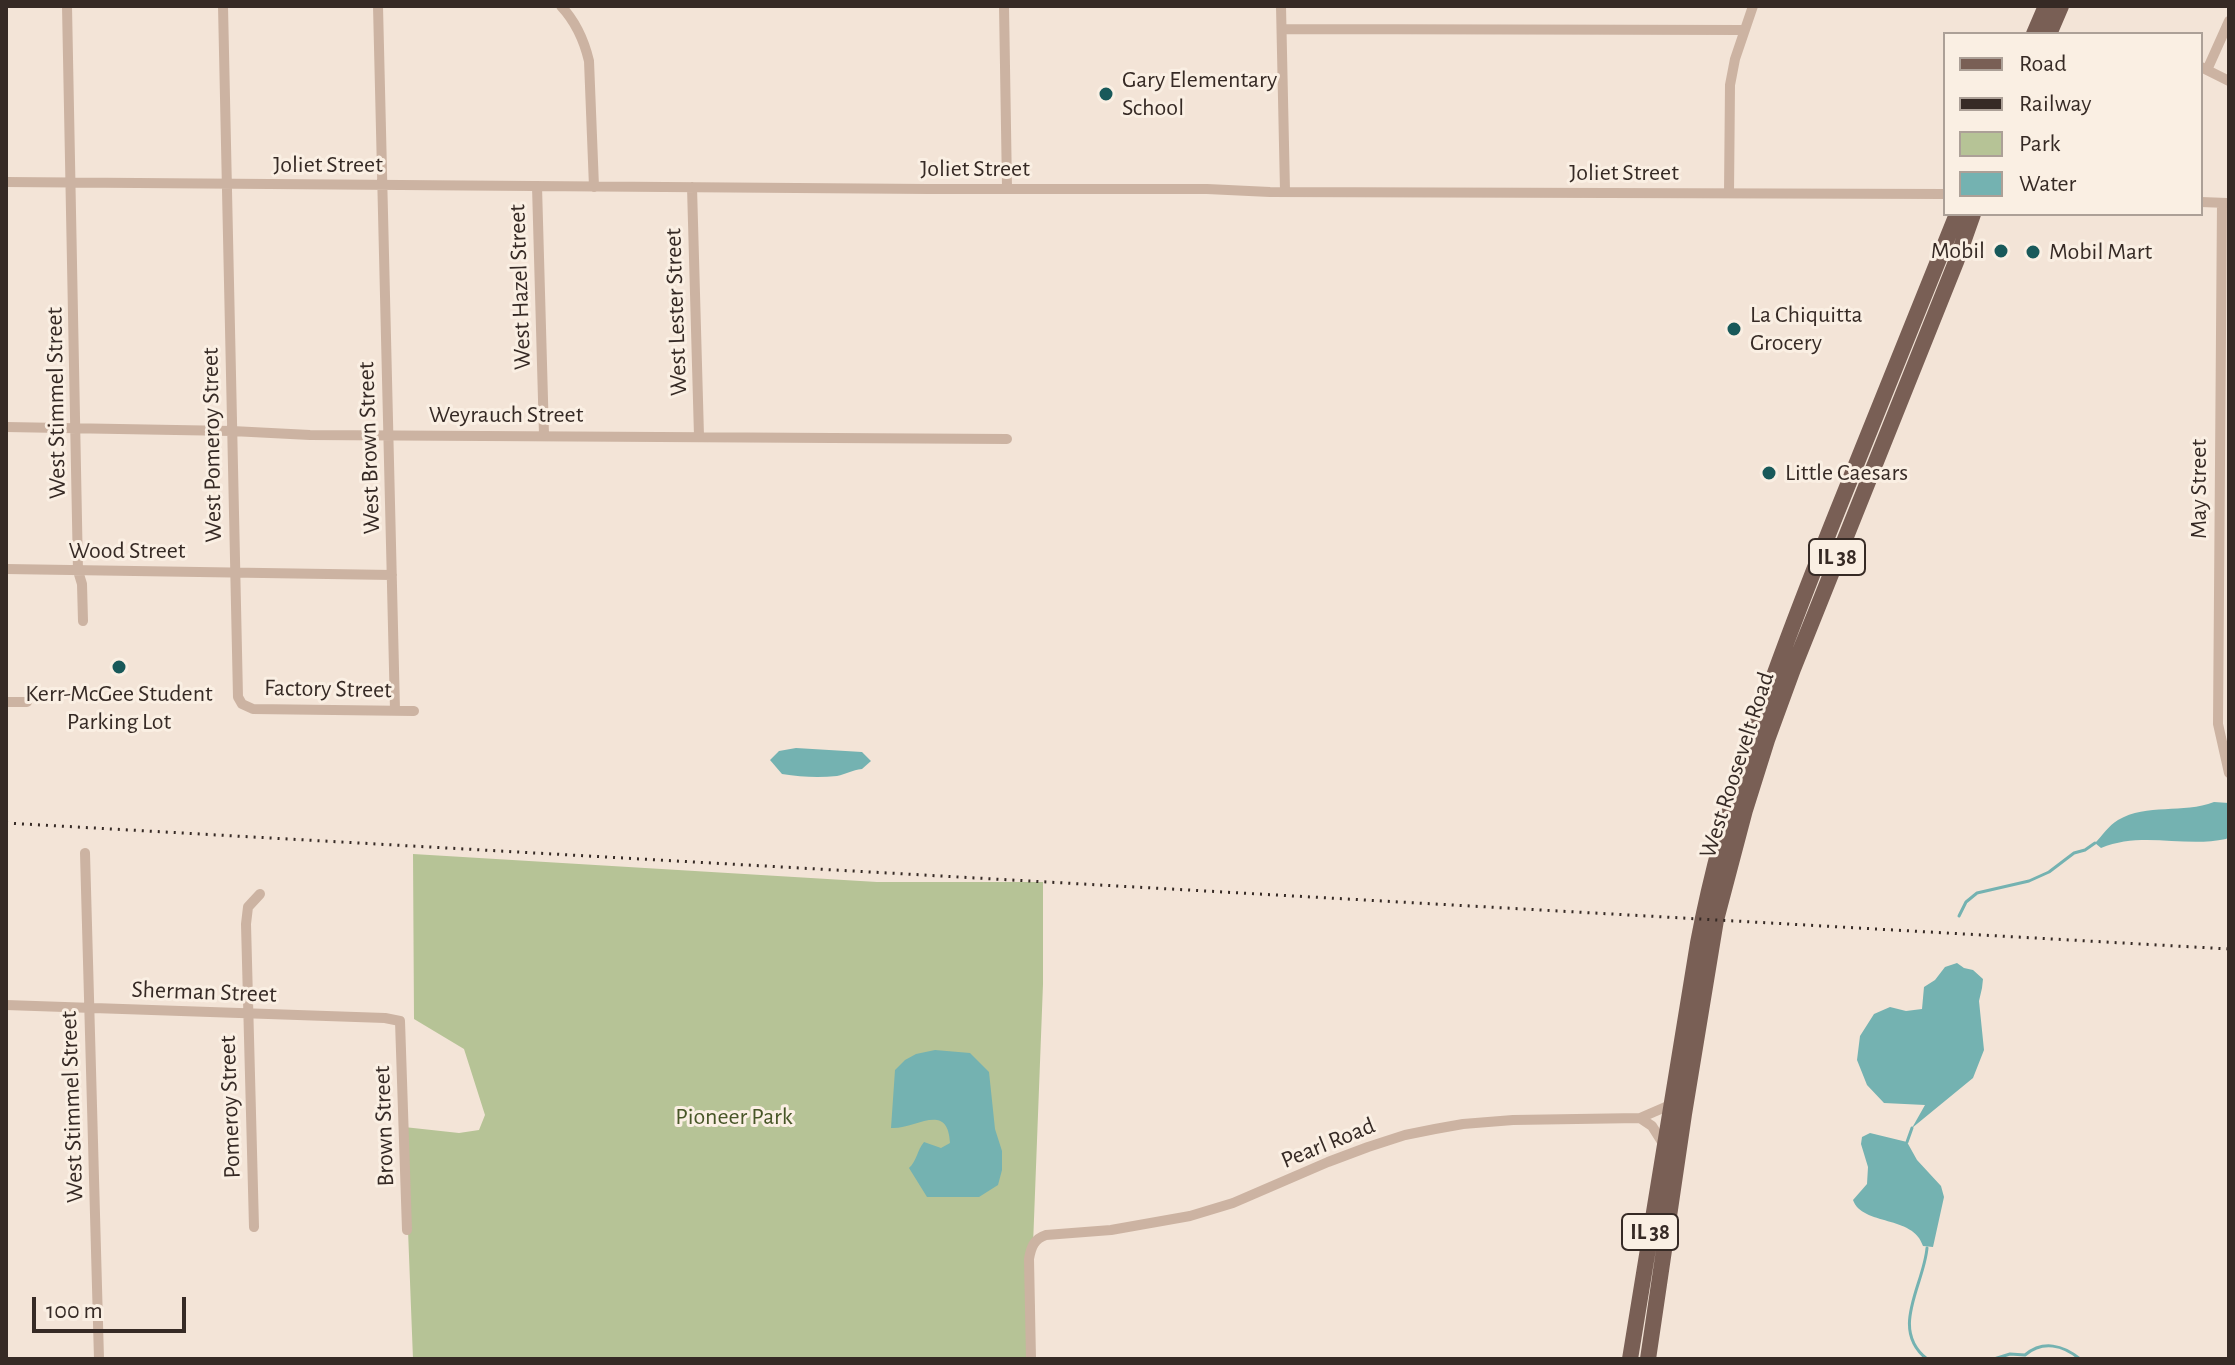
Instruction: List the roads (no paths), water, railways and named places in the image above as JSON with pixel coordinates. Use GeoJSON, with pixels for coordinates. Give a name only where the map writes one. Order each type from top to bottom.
{"type":"FeatureCollection","features":[{"type":"Feature","properties":{"kind":"main road"},"geometry":{"type":"LineString","coordinates":[[2035,32],[2046,6]]}},
{"type":"Feature","properties":{"kind":"main road"},"geometry":{"type":"LineString","coordinates":[[2050,32],[2061,6]]}},
{"type":"Feature","properties":{"kind":"main road","name":"West Roosevelt Road"},"geometry":{"type":"LineString","coordinates":[[1630,1359],[1705,904],[1753,736],[1792,624],[1956,216]]}},
{"type":"Feature","properties":{"kind":"main road","name":"West Roosevelt Road"},"geometry":{"type":"LineString","coordinates":[[1648,1359],[1714,931],[1745,810],[1793,669],[1972,216]]}},
{"type":"Feature","properties":{"kind":"street","name":"West Stimmel Street"},"geometry":{"type":"LineString","coordinates":[[67,6],[78,571],[82,584],[83,621]]}},
{"type":"Feature","properties":{"kind":"street","name":"West Pomeroy Street"},"geometry":{"type":"LineString","coordinates":[[223,6],[237,691],[242,704]]}},
{"type":"Feature","properties":{"kind":"street","name":"West Brown Street"},"geometry":{"type":"LineString","coordinates":[[378,6],[395,710]]}},
{"type":"Feature","properties":{"kind":"street"},"geometry":{"type":"LineString","coordinates":[[561,6],[576,25],[589,61],[594,187]]}},
{"type":"Feature","properties":{"kind":"street"},"geometry":{"type":"LineString","coordinates":[[1004,6],[1007,188]]}},
{"type":"Feature","properties":{"kind":"street"},"geometry":{"type":"LineString","coordinates":[[1281,6],[1285,191]]}},
{"type":"Feature","properties":{"kind":"street"},"geometry":{"type":"LineString","coordinates":[[1729,193],[1730,85],[1735,59],[1753,6]]}},
{"type":"Feature","properties":{"kind":"street"},"geometry":{"type":"LineString","coordinates":[[2229,21],[2204,69],[2229,81]]}},
{"type":"Feature","properties":{"kind":"street"},"geometry":{"type":"LineString","coordinates":[[1282,29],[1744,30]]}},
{"type":"Feature","properties":{"kind":"street","name":"Joliet Street"},"geometry":{"type":"LineString","coordinates":[[6,182],[1943,194]]}},
{"type":"Feature","properties":{"kind":"street","name":"West Hazel Street"},"geometry":{"type":"LineString","coordinates":[[537,186],[544,435]]}},
{"type":"Feature","properties":{"kind":"street","name":"West Lester Street"},"geometry":{"type":"LineString","coordinates":[[692,187],[699,436]]}},
{"type":"Feature","properties":{"kind":"street"},"geometry":{"type":"LineString","coordinates":[[2203,202],[2226,203]]}},
{"type":"Feature","properties":{"kind":"street","name":"May Street"},"geometry":{"type":"LineString","coordinates":[[2226,203],[2224,599],[2218,724],[2229,773]]}},
{"type":"Feature","properties":{"kind":"street","name":"Weyrauch Street"},"geometry":{"type":"LineString","coordinates":[[6,427],[310,435],[1007,439]]}},
{"type":"Feature","properties":{"kind":"street","name":"Wood Street"},"geometry":{"type":"LineString","coordinates":[[6,569],[392,575]]}},
{"type":"Feature","properties":{"kind":"street"},"geometry":{"type":"LineString","coordinates":[[6,702],[27,702]]}},
{"type":"Feature","properties":{"kind":"street","name":"Factory Street"},"geometry":{"type":"LineString","coordinates":[[242,704],[253,709],[414,711]]}},
{"type":"Feature","properties":{"kind":"street","name":"West Stimmel Street"},"geometry":{"type":"LineString","coordinates":[[85,853],[99,1359]]}},
{"type":"Feature","properties":{"kind":"street","name":"Pomeroy Street"},"geometry":{"type":"LineString","coordinates":[[254,1227],[247,1014],[248,907],[260,894]]}},
{"type":"Feature","properties":{"kind":"street","name":"Sherman Street"},"geometry":{"type":"LineString","coordinates":[[6,1005],[400,1021]]}},
{"type":"Feature","properties":{"kind":"street","name":"Brown Street"},"geometry":{"type":"LineString","coordinates":[[400,1021],[407,1230]]}},
{"type":"Feature","properties":{"kind":"street","name":"Pearl Road"},"geometry":{"type":"LineString","coordinates":[[1031,1359],[1029,1259],[1037,1239],[1046,1235],[1111,1230],[1190,1216],[1233,1203],[1405,1135],[1444,1127],[1525,1119],[1640,1118],[1670,1105]]}},
{"type":"Feature","properties":{"kind":"street"},"geometry":{"type":"LineString","coordinates":[[1640,1118],[1652,1126],[1664,1145]]}},
{"type":"Feature","properties":{"kind":"water"},"geometry":{"type":"Polygon","coordinates":[[[796,748],[862,752],[871,761],[862,769],[837,776],[782,774],[770,760],[779,751],[796,748]]]}},
{"type":"Feature","properties":{"kind":"water"},"geometry":{"type":"Polygon","coordinates":[[[2214,802],[2229,803],[2229,837],[2226,839],[2132,841],[2101,848],[2095,843],[2115,822],[2129,815],[2214,802]]]}},
{"type":"Feature","properties":{"kind":"water"},"geometry":{"type":"Polygon","coordinates":[[[1957,963],[1973,970],[1983,979],[1979,1001],[1984,1050],[1973,1078],[1912,1128],[1925,1105],[1884,1103],[1867,1085],[1857,1060],[1860,1036],[1874,1014],[1890,1007],[1906,1011],[1922,1009],[1924,987],[1935,980],[1945,967],[1957,963]]]}},
{"type":"Feature","properties":{"kind":"water"},"geometry":{"type":"Polygon","coordinates":[[[935,1050],[970,1053],[989,1072],[995,1129],[1002,1151],[1002,1170],[998,1185],[979,1197],[927,1197],[909,1168],[924,1142],[941,1148],[950,1143],[948,1130],[943,1123],[928,1120],[891,1128],[895,1070],[916,1054],[935,1050]]]}},
{"type":"Feature","properties":{"kind":"water"},"geometry":{"type":"Polygon","coordinates":[[[1870,1133],[1907,1142],[1917,1160],[1941,1186],[1944,1197],[1933,1247],[1923,1246],[1910,1229],[1866,1214],[1853,1200],[1867,1184],[1868,1167],[1861,1144],[1862,1137],[1870,1133]]]}},
{"type":"Feature","properties":{"kind":"waterway"},"geometry":{"type":"LineString","coordinates":[[1959,916],[1966,902],[1977,893],[2029,881],[2095,843]]}},
{"type":"Feature","properties":{"kind":"waterway"},"geometry":{"type":"LineString","coordinates":[[1907,1142],[1912,1128]]}},
{"type":"Feature","properties":{"kind":"waterway"},"geometry":{"type":"LineString","coordinates":[[1927,1248],[1910,1320],[1916,1347],[1927,1359]]}},
{"type":"Feature","properties":{"kind":"waterway"},"geometry":{"type":"LineString","coordinates":[[1994,1359],[2010,1354],[2025,1355],[2046,1346],[2067,1350],[2080,1359]]}},
{"type":"Feature","properties":{"kind":"railway"},"geometry":{"type":"LineString","coordinates":[[6,823],[2229,949]]}},
{"type":"Feature","properties":{"kind":"place","name":"Gary Elementary School"},"geometry":{"type":"Point","coordinates":[1106,94]}},
{"type":"Feature","properties":{"kind":"place","name":"Mobil"},"geometry":{"type":"Point","coordinates":[2001,251]}},
{"type":"Feature","properties":{"kind":"place","name":"Mobil Mart"},"geometry":{"type":"Point","coordinates":[2033,252]}},
{"type":"Feature","properties":{"kind":"place","name":"La Chiquitta Grocery"},"geometry":{"type":"Point","coordinates":[1734,329]}},
{"type":"Feature","properties":{"kind":"place","name":"Little Caesars"},"geometry":{"type":"Point","coordinates":[1769,473]}},
{"type":"Feature","properties":{"kind":"place","name":"Kerr-McGee Student Parking Lot"},"geometry":{"type":"Point","coordinates":[119,667]}},
{"type":"Feature","properties":{"kind":"park label","name":"Pioneer Park"},"geometry":{"type":"Point","coordinates":[734,1117]}}]}
